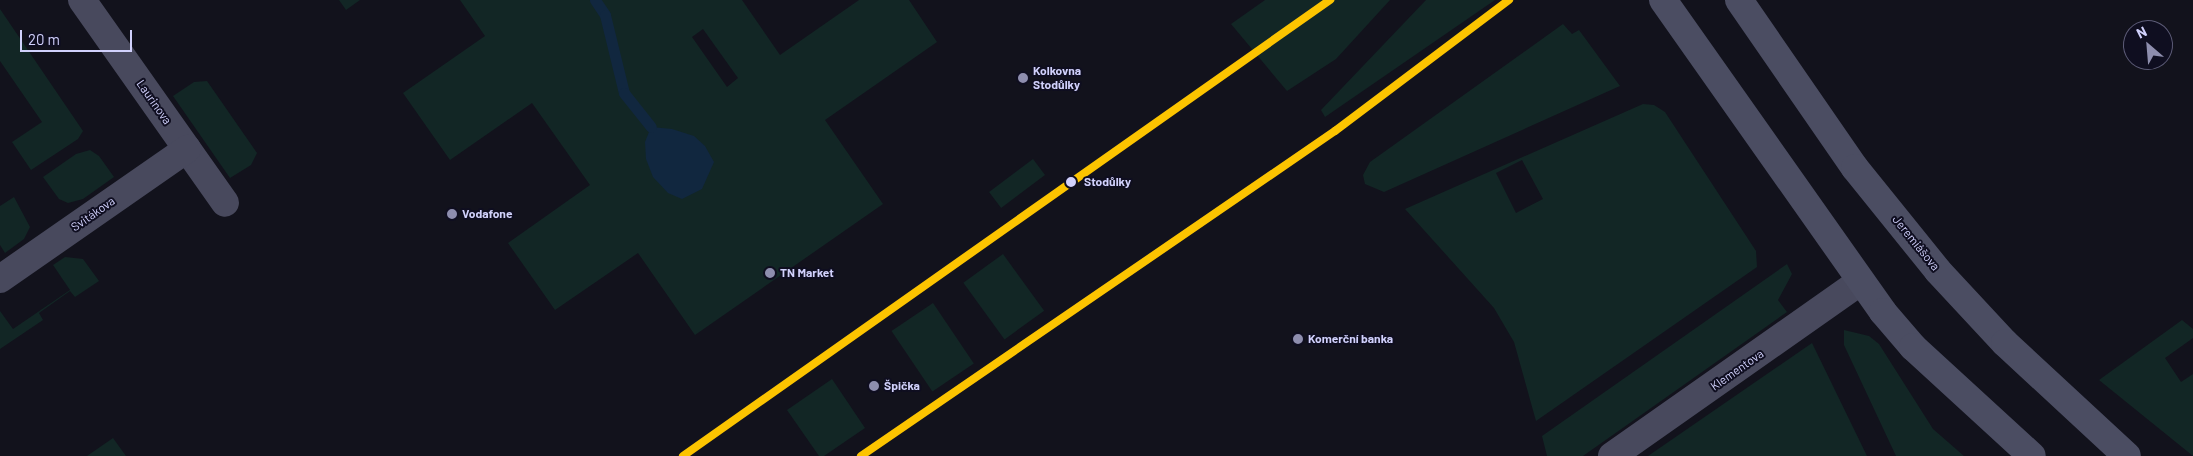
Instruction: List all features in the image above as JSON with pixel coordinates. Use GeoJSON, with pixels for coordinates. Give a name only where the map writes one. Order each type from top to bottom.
{"type":"FeatureCollection","features":[{"type":"Feature","properties":{"kind":"main road"},"geometry":{"type":"LineString","coordinates":[[1664,0],[1860,282],[1913,347],[2032,456]]}},
{"type":"Feature","properties":{"kind":"main road","name":"Jeremiášova"},"geometry":{"type":"LineString","coordinates":[[1739,0],[1855,168],[1938,270],[2005,343],[2127,456]]}},
{"type":"Feature","properties":{"kind":"main road"},"geometry":{"type":"LineString","coordinates":[[2000,428],[2014,456]]}},
{"type":"Feature","properties":{"kind":"street","name":"Laurinova"},"geometry":{"type":"LineString","coordinates":[[82,0],[225,203]]}},
{"type":"Feature","properties":{"kind":"street","name":"Svitákova"},"geometry":{"type":"LineString","coordinates":[[0,279],[187,149]]}},
{"type":"Feature","properties":{"kind":"street","name":"Klementova"},"geometry":{"type":"LineString","coordinates":[[1612,456],[1860,282]]}},
{"type":"Feature","properties":{"kind":"green space"},"geometry":{"type":"Polygon","coordinates":[[[339,0],[360,0],[346,10],[339,0]]]}},
{"type":"Feature","properties":{"kind":"green space"},"geometry":{"type":"Polygon","coordinates":[[[460,0],[742,0],[780,55],[859,0],[909,0],[937,42],[825,120],[883,204],[695,335],[638,253],[555,310],[508,243],[590,185],[532,103],[450,160],[403,93],[485,36],[460,0]],[[703,29],[692,37],[727,87],[738,78],[703,29]]]}},
{"type":"Feature","properties":{"kind":"green space"},"geometry":{"type":"Polygon","coordinates":[[[1265,0],[1390,0],[1336,59],[1287,91],[1231,24],[1265,0]]]}},
{"type":"Feature","properties":{"kind":"green space"},"geometry":{"type":"Polygon","coordinates":[[[1426,0],[1495,0],[1325,117],[1321,110],[1426,0]]]}},
{"type":"Feature","properties":{"kind":"green space"},"geometry":{"type":"Polygon","coordinates":[[[0,9],[83,131],[78,139],[31,170],[12,142],[42,122],[0,61],[0,9]]]}},
{"type":"Feature","properties":{"kind":"green space"},"geometry":{"type":"Polygon","coordinates":[[[1563,24],[1572,34],[1579,30],[1620,86],[1384,192],[1365,184],[1363,175],[1370,162],[1563,24]]]}},
{"type":"Feature","properties":{"kind":"green space"},"geometry":{"type":"Polygon","coordinates":[[[207,81],[257,153],[251,165],[230,178],[173,96],[194,82],[207,81]]]}},
{"type":"Feature","properties":{"kind":"green space"},"geometry":{"type":"Polygon","coordinates":[[[1643,104],[1654,105],[1665,112],[1756,251],[1757,267],[1536,421],[1514,342],[1494,308],[1405,209],[1643,104]],[[1522,160],[1496,173],[1516,213],[1543,199],[1522,160]]]}},
{"type":"Feature","properties":{"kind":"green space"},"geometry":{"type":"Polygon","coordinates":[[[90,150],[99,156],[114,177],[83,199],[68,203],[59,199],[43,177],[76,154],[90,150]]]}},
{"type":"Feature","properties":{"kind":"green space"},"geometry":{"type":"Polygon","coordinates":[[[1033,159],[1045,175],[1001,208],[989,192],[1033,159]]]}},
{"type":"Feature","properties":{"kind":"green space"},"geometry":{"type":"Polygon","coordinates":[[[14,197],[30,227],[24,239],[5,253],[0,245],[0,206],[14,197]]]}},
{"type":"Feature","properties":{"kind":"green space"},"geometry":{"type":"Polygon","coordinates":[[[1003,254],[1044,311],[1005,339],[963,283],[1003,254]]]}},
{"type":"Feature","properties":{"kind":"green space"},"geometry":{"type":"Polygon","coordinates":[[[65,257],[83,259],[99,281],[75,297],[70,291],[39,313],[43,320],[0,349],[0,311],[13,329],[70,290],[53,265],[65,257]]]}},
{"type":"Feature","properties":{"kind":"green space"},"geometry":{"type":"Polygon","coordinates":[[[1787,264],[1792,274],[1778,300],[1787,312],[1583,456],[1547,456],[1542,436],[1787,264]]]}},
{"type":"Feature","properties":{"kind":"green space"},"geometry":{"type":"Polygon","coordinates":[[[933,303],[974,364],[932,391],[892,331],[933,303]]]}},
{"type":"Feature","properties":{"kind":"green space"},"geometry":{"type":"Polygon","coordinates":[[[2182,320],[2193,329],[2193,338],[2165,358],[2181,382],[2193,374],[2193,456],[2099,380],[2182,320]]]}},
{"type":"Feature","properties":{"kind":"green space"},"geometry":{"type":"Polygon","coordinates":[[[1844,330],[1869,336],[1879,344],[1933,429],[1964,456],[1896,456],[1844,345],[1844,330]]]}},
{"type":"Feature","properties":{"kind":"green space"},"geometry":{"type":"Polygon","coordinates":[[[1812,343],[1867,456],[1648,456],[1812,343]]]}},
{"type":"Feature","properties":{"kind":"green space"},"geometry":{"type":"Polygon","coordinates":[[[832,379],[865,428],[824,456],[819,456],[787,410],[832,379]]]}},
{"type":"Feature","properties":{"kind":"green space"},"geometry":{"type":"Polygon","coordinates":[[[113,438],[126,456],[87,456],[113,438]]]}},
{"type":"Feature","properties":{"kind":"water"},"geometry":{"type":"Polygon","coordinates":[[[651,127],[672,129],[694,136],[705,146],[714,162],[702,189],[682,199],[668,193],[653,177],[646,159],[645,142],[651,127]]]}},
{"type":"Feature","properties":{"kind":"waterway"},"geometry":{"type":"LineString","coordinates":[[595,0],[605,15],[624,93],[651,127]]}},
{"type":"Feature","properties":{"kind":"transit line"},"geometry":{"type":"LineString","coordinates":[[683,456],[1330,0]]}},
{"type":"Feature","properties":{"kind":"transit line"},"geometry":{"type":"LineString","coordinates":[[861,456],[1335,131],[1509,0]]}},
{"type":"Feature","properties":{"kind":"place","name":"Kolkovna Stodůlky"},"geometry":{"type":"Point","coordinates":[1023,78]}},
{"type":"Feature","properties":{"kind":"place","name":"Stodůlky"},"geometry":{"type":"Point","coordinates":[1071,182]}},
{"type":"Feature","properties":{"kind":"place","name":"Vodafone"},"geometry":{"type":"Point","coordinates":[452,214]}},
{"type":"Feature","properties":{"kind":"place","name":"TN Market"},"geometry":{"type":"Point","coordinates":[770,273]}},
{"type":"Feature","properties":{"kind":"place","name":"Komerční banka"},"geometry":{"type":"Point","coordinates":[1298,339]}},
{"type":"Feature","properties":{"kind":"place","name":"Špička"},"geometry":{"type":"Point","coordinates":[874,386]}}]}
